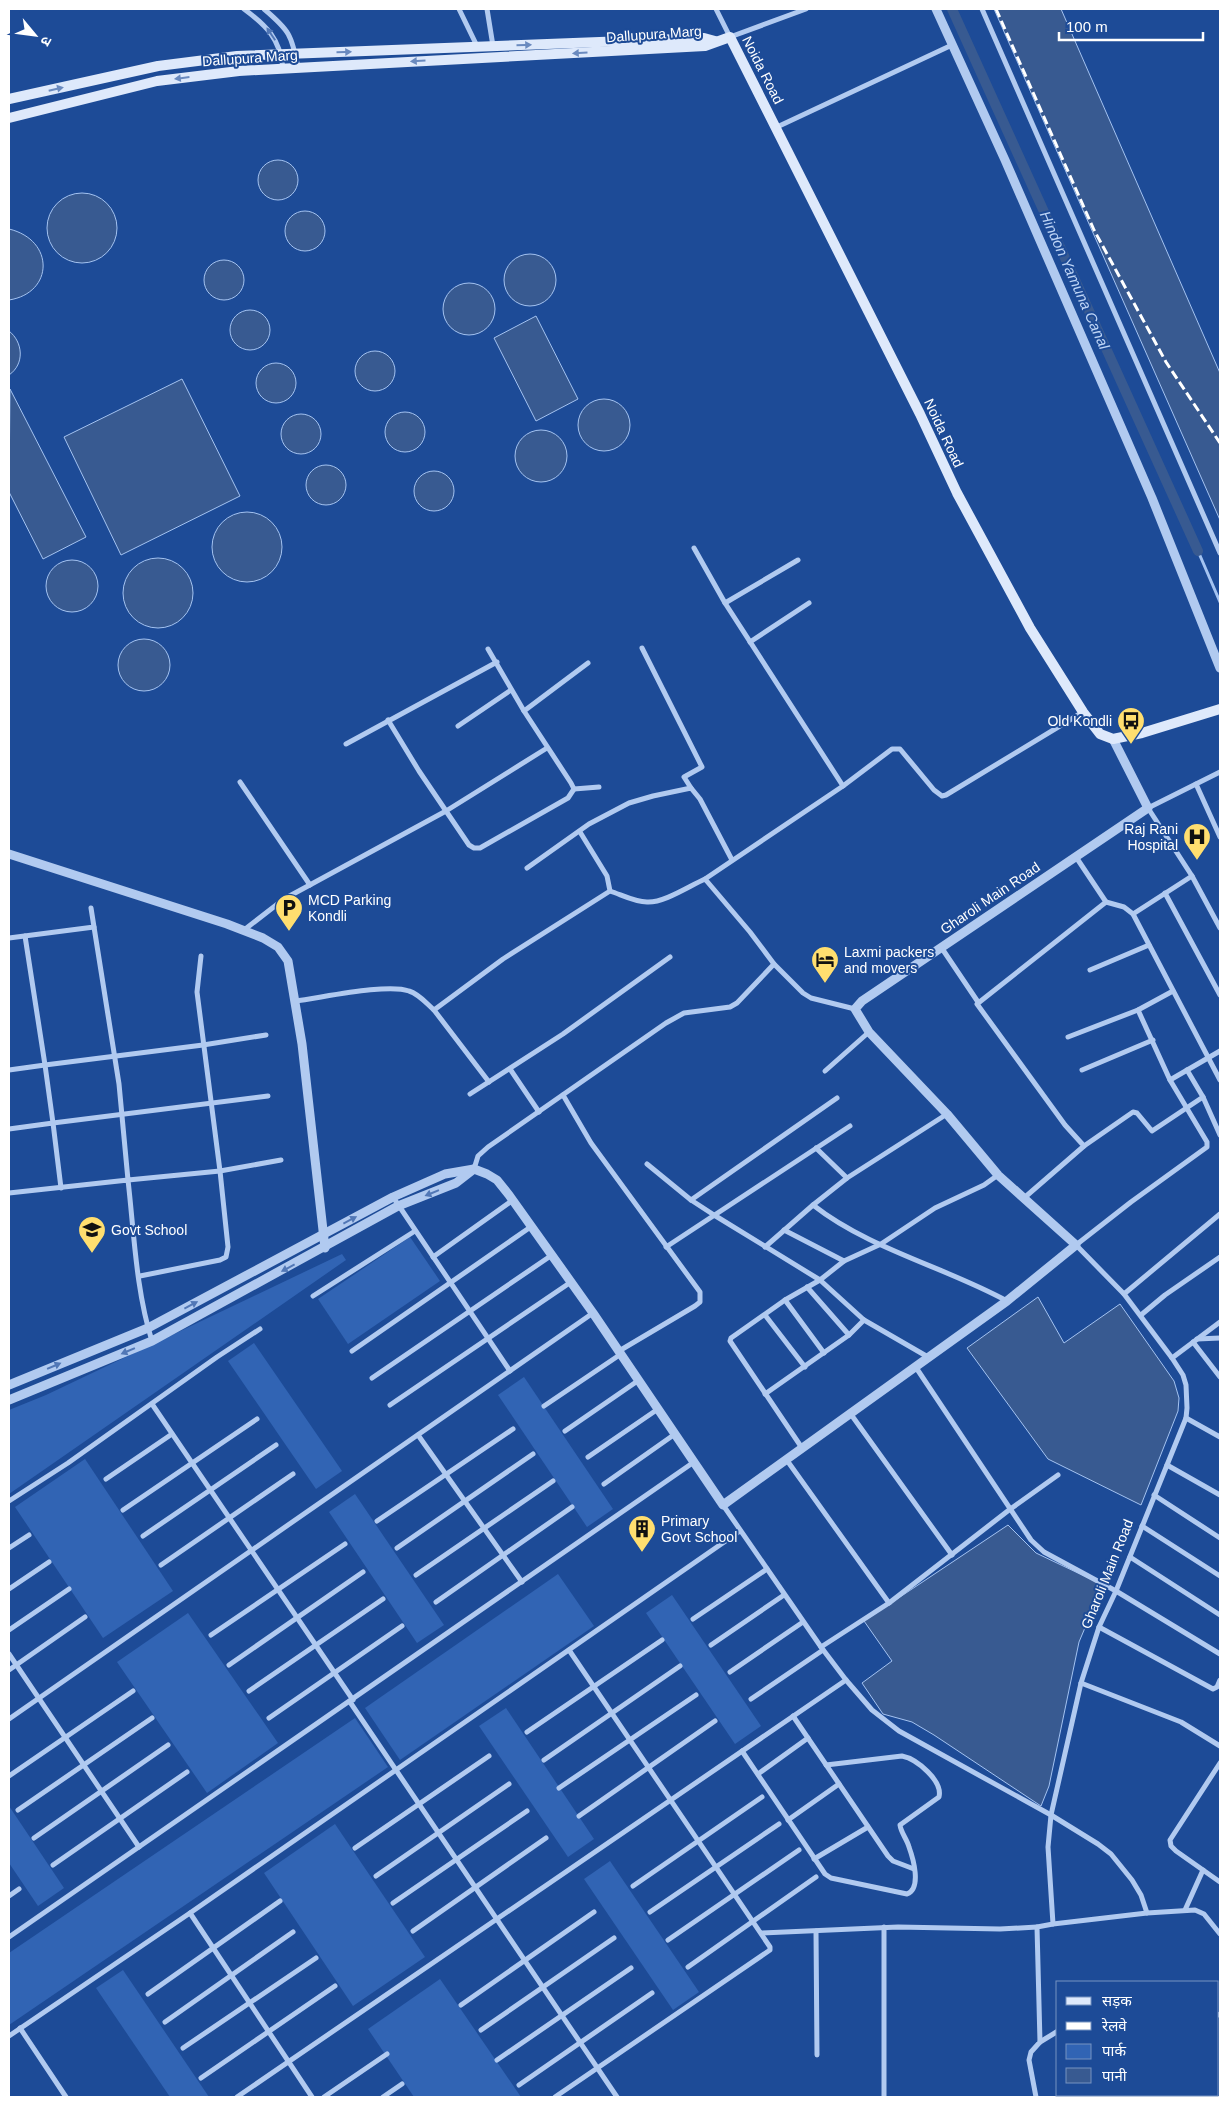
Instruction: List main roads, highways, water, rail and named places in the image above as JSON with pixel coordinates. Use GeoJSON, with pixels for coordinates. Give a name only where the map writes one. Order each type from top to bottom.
{"type":"FeatureCollection","features":[{"type":"Feature","properties":{"kind":"main road","name":"Noida Road"},"geometry":{"type":"LineString","coordinates":[[715,41],[730,37],[920,414],[957,493],[1030,628],[1083,712],[1100,734],[1113,739],[1142,733],[1220,708]]}},
{"type":"Feature","properties":{"kind":"main road","name":"Dallupura Marg"},"geometry":{"type":"LineString","coordinates":[[9,99],[158,66],[237,56],[704,38],[715,41]]}},
{"type":"Feature","properties":{"kind":"main road","name":"Dallupura Marg"},"geometry":{"type":"LineString","coordinates":[[9,118],[157,81],[239,71],[705,46],[715,41]]}},
{"type":"Feature","properties":{"kind":"water"},"geometry":{"type":"Polygon","coordinates":[[[994,9],[1061,9],[1220,373],[1220,520],[994,9]]]}},
{"type":"Feature","properties":{"kind":"water"},"geometry":{"type":"Polygon","coordinates":[[[282,160],[289,163],[295,169],[298,180],[297,188],[289,197],[282,200],[274,200],[267,197],[259,188],[258,176],[261,169],[270,161],[282,160]]]}},
{"type":"Feature","properties":{"kind":"water"},"geometry":{"type":"Polygon","coordinates":[[[89,193],[102,199],[111,208],[115,214],[117,228],[115,242],[107,253],[96,261],[75,263],[68,261],[57,253],[49,242],[47,221],[49,214],[57,203],[68,195],[89,193]]]}},
{"type":"Feature","properties":{"kind":"water"},"geometry":{"type":"Polygon","coordinates":[[[309,211],[316,214],[322,220],[325,231],[324,239],[316,248],[309,251],[301,251],[294,248],[286,239],[285,227],[288,220],[297,212],[309,211]]]}},
{"type":"Feature","properties":{"kind":"water"},"geometry":{"type":"Polygon","coordinates":[[[9,229],[24,235],[35,244],[41,254],[43,266],[41,277],[34,288],[24,295],[9,300],[9,229]]]}},
{"type":"Feature","properties":{"kind":"water"},"geometry":{"type":"Polygon","coordinates":[[[530,254],[540,256],[548,262],[554,270],[556,280],[554,290],[548,298],[540,304],[530,306],[520,304],[512,298],[506,290],[504,280],[506,270],[512,262],[520,256],[530,254]]]}},
{"type":"Feature","properties":{"kind":"water"},"geometry":{"type":"Polygon","coordinates":[[[228,260],[235,263],[241,269],[244,280],[243,288],[235,297],[228,300],[220,300],[213,297],[205,288],[204,276],[207,269],[216,261],[228,260]]]}},
{"type":"Feature","properties":{"kind":"water"},"geometry":{"type":"Polygon","coordinates":[[[469,283],[479,285],[487,291],[493,299],[495,309],[493,319],[487,327],[479,333],[469,335],[459,333],[451,327],[445,319],[443,309],[445,299],[451,291],[459,285],[469,283]]]}},
{"type":"Feature","properties":{"kind":"water"},"geometry":{"type":"Polygon","coordinates":[[[254,310],[261,313],[267,319],[270,330],[269,338],[261,347],[254,350],[246,350],[239,347],[231,338],[230,326],[233,319],[242,311],[254,310]]]}},
{"type":"Feature","properties":{"kind":"water"},"geometry":{"type":"Polygon","coordinates":[[[536,316],[578,399],[536,421],[494,338],[536,316]]]}},
{"type":"Feature","properties":{"kind":"water"},"geometry":{"type":"Polygon","coordinates":[[[9,331],[17,341],[20,359],[18,365],[9,375],[9,331]]]}},
{"type":"Feature","properties":{"kind":"water"},"geometry":{"type":"Polygon","coordinates":[[[379,351],[386,354],[392,360],[395,371],[394,379],[386,388],[379,391],[371,391],[364,388],[356,379],[355,367],[358,360],[367,352],[379,351]]]}},
{"type":"Feature","properties":{"kind":"water"},"geometry":{"type":"Polygon","coordinates":[[[280,363],[287,366],[293,372],[296,383],[295,391],[287,400],[280,403],[272,403],[265,400],[257,391],[256,379],[259,372],[268,364],[280,363]]]}},
{"type":"Feature","properties":{"kind":"water"},"geometry":{"type":"Polygon","coordinates":[[[182,379],[240,496],[121,555],[64,437],[182,379]]]}},
{"type":"Feature","properties":{"kind":"water"},"geometry":{"type":"Polygon","coordinates":[[[10,389],[86,537],[43,559],[9,492],[10,389]]]}},
{"type":"Feature","properties":{"kind":"water"},"geometry":{"type":"Polygon","coordinates":[[[604,399],[614,401],[622,407],[628,415],[630,425],[628,435],[622,443],[614,449],[604,451],[594,449],[586,443],[580,435],[578,425],[580,415],[586,407],[594,401],[604,399]]]}},
{"type":"Feature","properties":{"kind":"water"},"geometry":{"type":"Polygon","coordinates":[[[409,412],[416,415],[422,421],[425,432],[424,440],[416,449],[409,452],[401,452],[394,449],[386,440],[385,428],[388,421],[397,413],[409,412]]]}},
{"type":"Feature","properties":{"kind":"water"},"geometry":{"type":"Polygon","coordinates":[[[305,414],[312,417],[318,423],[321,434],[320,442],[312,451],[305,454],[297,454],[290,451],[282,442],[281,430],[284,423],[293,415],[305,414]]]}},
{"type":"Feature","properties":{"kind":"water"},"geometry":{"type":"Polygon","coordinates":[[[541,430],[551,432],[559,438],[565,446],[567,456],[565,466],[559,474],[551,480],[541,482],[531,480],[523,474],[517,466],[515,456],[517,446],[523,438],[531,432],[541,430]]]}},
{"type":"Feature","properties":{"kind":"water"},"geometry":{"type":"Polygon","coordinates":[[[330,465],[337,468],[343,474],[346,485],[345,493],[337,502],[330,505],[322,505],[315,502],[307,493],[306,481],[309,474],[318,466],[330,465]]]}},
{"type":"Feature","properties":{"kind":"water"},"geometry":{"type":"Polygon","coordinates":[[[438,471],[445,474],[451,480],[454,491],[453,499],[445,508],[438,511],[430,511],[423,508],[415,499],[414,487],[417,480],[426,472],[438,471]]]}},
{"type":"Feature","properties":{"kind":"water"},"geometry":{"type":"Polygon","coordinates":[[[240,512],[254,512],[267,518],[276,527],[282,540],[280,560],[272,572],[254,582],[240,582],[227,576],[218,567],[212,554],[212,540],[218,527],[227,518],[240,512]]]}},
{"type":"Feature","properties":{"kind":"water"},"geometry":{"type":"Polygon","coordinates":[[[165,558],[178,564],[187,573],[191,579],[193,593],[191,607],[183,618],[172,626],[151,628],[144,626],[133,618],[125,607],[123,586],[125,579],[133,568],[144,560],[165,558]]]}},
{"type":"Feature","properties":{"kind":"water"},"geometry":{"type":"Polygon","coordinates":[[[72,560],[82,562],[90,568],[96,576],[98,586],[96,596],[90,604],[82,610],[72,612],[62,610],[54,604],[48,596],[46,586],[48,576],[54,568],[62,562],[72,560]]]}},
{"type":"Feature","properties":{"kind":"water"},"geometry":{"type":"Polygon","coordinates":[[[144,639],[154,641],[162,647],[168,655],[170,665],[168,675],[162,683],[154,689],[144,691],[134,689],[126,683],[120,675],[118,665],[120,655],[126,647],[134,641],[144,639]]]}},
{"type":"Feature","properties":{"kind":"water"},"geometry":{"type":"Polygon","coordinates":[[[1038,1297],[1064,1343],[1120,1304],[1174,1381],[1179,1398],[1178,1411],[1141,1505],[1048,1459],[967,1348],[1038,1297]]]}},
{"type":"Feature","properties":{"kind":"water"},"geometry":{"type":"Polygon","coordinates":[[[1008,1525],[1036,1553],[1103,1585],[1079,1642],[1049,1786],[1041,1806],[912,1722],[883,1714],[862,1683],[892,1661],[864,1621],[1008,1525]]]}},
{"type":"Feature","properties":{"kind":"waterway","name":"Hindon Yamuna Canal"},"geometry":{"type":"LineString","coordinates":[[952,9],[1198,551]]}},
{"type":"Feature","properties":{"kind":"waterway"},"geometry":{"type":"LineString","coordinates":[[1198,551],[1220,602]]}},
{"type":"Feature","properties":{"kind":"railway"},"geometry":{"type":"LineString","coordinates":[[996,9],[1094,230],[1166,362],[1220,443]]}},
{"type":"Feature","properties":{"kind":"place","name":"Old Kondli"},"geometry":{"type":"Point","coordinates":[1131,745]}},
{"type":"Feature","properties":{"kind":"place","name":"Raj Rani Hospital"},"geometry":{"type":"Point","coordinates":[1197,861]}},
{"type":"Feature","properties":{"kind":"place","name":"MCD Parking Kondli"},"geometry":{"type":"Point","coordinates":[289,932]}},
{"type":"Feature","properties":{"kind":"place","name":"Laxmi packers and movers"},"geometry":{"type":"Point","coordinates":[825,984]}},
{"type":"Feature","properties":{"kind":"place","name":"Govt School"},"geometry":{"type":"Point","coordinates":[92,1254]}},
{"type":"Feature","properties":{"kind":"place","name":"Primary Govt School"},"geometry":{"type":"Point","coordinates":[642,1553]}}]}
